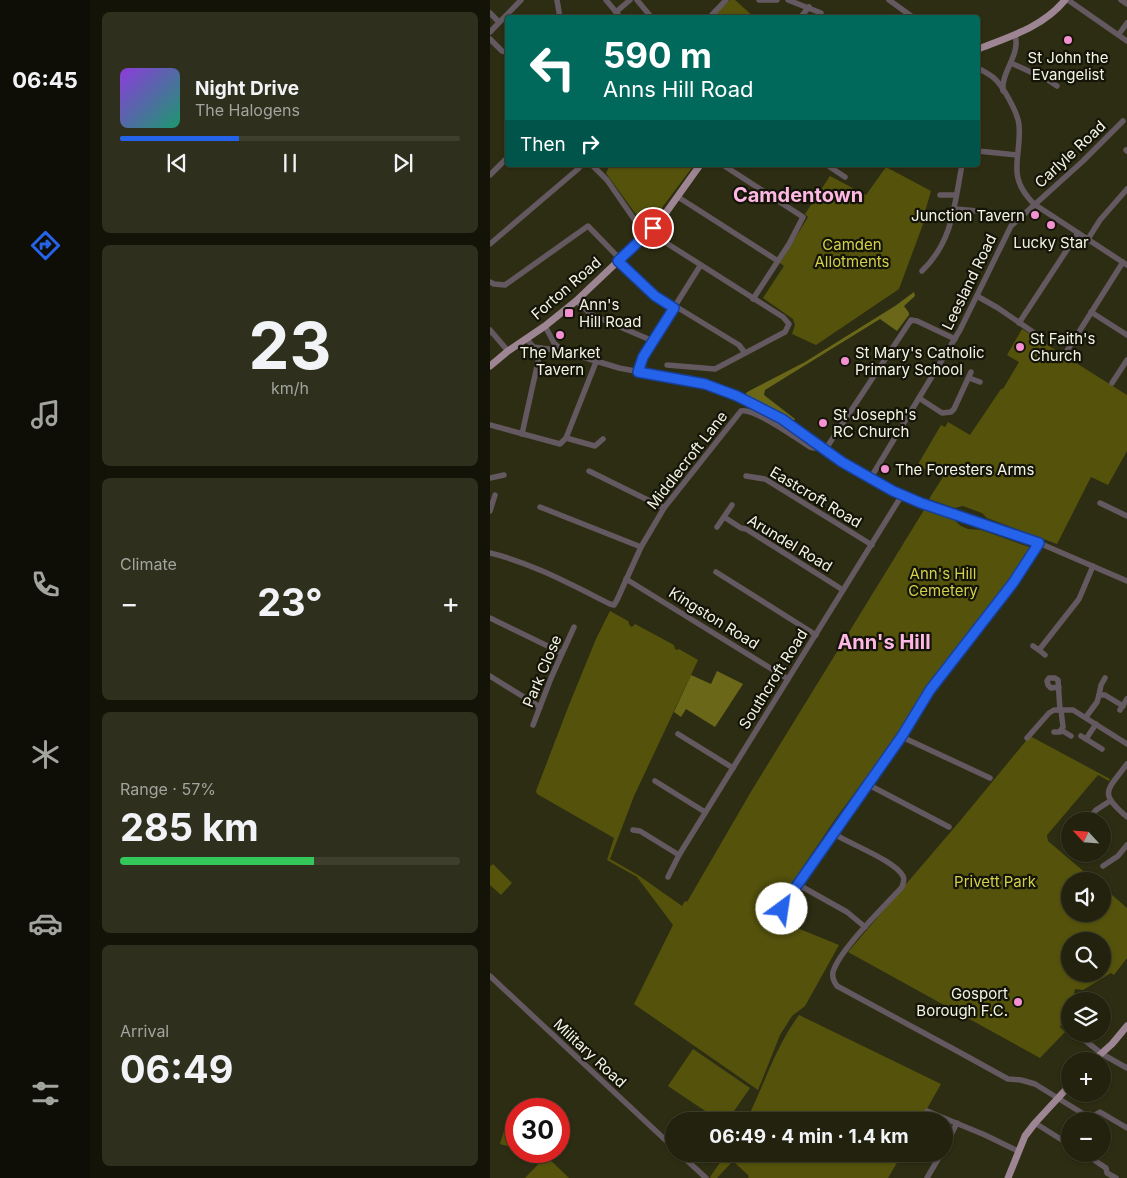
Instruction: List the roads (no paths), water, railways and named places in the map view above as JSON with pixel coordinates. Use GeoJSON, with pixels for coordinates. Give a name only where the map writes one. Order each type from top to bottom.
{"type":"FeatureCollection","features":[{"type":"Feature","properties":{"kind":"main road"},"geometry":{"type":"LineString","coordinates":[[980,48],[1015,35],[1047,18],[1067,0]]}},
{"type":"Feature","properties":{"kind":"main road","name":"Forton Road"},"geometry":{"type":"LineString","coordinates":[[490,366],[576,301],[647,234],[678,197],[699,167]]}},
{"type":"Feature","properties":{"kind":"main road"},"geometry":{"type":"LineString","coordinates":[[1104,1052],[1127,1026]]}},
{"type":"Feature","properties":{"kind":"main road"},"geometry":{"type":"LineString","coordinates":[[1008,1178],[1025,1136],[1061,1094]]}},
{"type":"Feature","properties":{"kind":"street"},"geometry":{"type":"LineString","coordinates":[[506,15],[521,0]]}},
{"type":"Feature","properties":{"kind":"street"},"geometry":{"type":"LineString","coordinates":[[557,0],[560,15]]}},
{"type":"Feature","properties":{"kind":"street"},"geometry":{"type":"LineString","coordinates":[[606,0],[618,15]]}},
{"type":"Feature","properties":{"kind":"street"},"geometry":{"type":"LineString","coordinates":[[616,12],[630,0]]}},
{"type":"Feature","properties":{"kind":"street"},"geometry":{"type":"LineString","coordinates":[[637,0],[650,15]]}},
{"type":"Feature","properties":{"kind":"street"},"geometry":{"type":"LineString","coordinates":[[759,0],[777,0]]}},
{"type":"Feature","properties":{"kind":"street"},"geometry":{"type":"LineString","coordinates":[[788,0],[820,13]]}},
{"type":"Feature","properties":{"kind":"street"},"geometry":{"type":"LineString","coordinates":[[888,0],[910,15]]}},
{"type":"Feature","properties":{"kind":"street"},"geometry":{"type":"LineString","coordinates":[[1067,0],[1127,41]]}},
{"type":"Feature","properties":{"kind":"street"},"geometry":{"type":"LineString","coordinates":[[1121,0],[1127,4]]}},
{"type":"Feature","properties":{"kind":"street"},"geometry":{"type":"LineString","coordinates":[[711,15],[722,1]]}},
{"type":"Feature","properties":{"kind":"street"},"geometry":{"type":"LineString","coordinates":[[802,15],[809,7]]}},
{"type":"Feature","properties":{"kind":"street"},"geometry":{"type":"LineString","coordinates":[[490,13],[499,22]]}},
{"type":"Feature","properties":{"kind":"street"},"geometry":{"type":"LineString","coordinates":[[490,32],[505,16]]}},
{"type":"Feature","properties":{"kind":"street"},"geometry":{"type":"LineString","coordinates":[[1119,34],[1127,23]]}},
{"type":"Feature","properties":{"kind":"street"},"geometry":{"type":"LineString","coordinates":[[1015,35],[1018,44],[1002,87],[1018,119],[1019,134],[1016,166],[1020,186],[1024,194],[1034,204],[1125,263],[1064,354]]}},
{"type":"Feature","properties":{"kind":"street"},"geometry":{"type":"LineString","coordinates":[[490,39],[505,52]]}},
{"type":"Feature","properties":{"kind":"street"},"geometry":{"type":"LineString","coordinates":[[1011,63],[1057,86]]}},
{"type":"Feature","properties":{"kind":"street"},"geometry":{"type":"LineString","coordinates":[[980,69],[1001,82],[1005,78]]}},
{"type":"Feature","properties":{"kind":"street"},"geometry":{"type":"LineString","coordinates":[[994,79],[1004,92]]}},
{"type":"Feature","properties":{"kind":"street","name":"Carlyle Road"},"geometry":{"type":"LineString","coordinates":[[1034,204],[1083,161],[1123,121]]}},
{"type":"Feature","properties":{"kind":"street"},"geometry":{"type":"LineString","coordinates":[[980,151],[1017,155]]}},
{"type":"Feature","properties":{"kind":"street"},"geometry":{"type":"LineString","coordinates":[[490,175],[505,160]]}},
{"type":"Feature","properties":{"kind":"street"},"geometry":{"type":"LineString","coordinates":[[490,244],[580,167]]}},
{"type":"Feature","properties":{"kind":"street"},"geometry":{"type":"LineString","coordinates":[[594,167],[607,180],[647,234],[660,240],[787,320],[789,327],[785,332],[715,369],[668,364]]}},
{"type":"Feature","properties":{"kind":"street"},"geometry":{"type":"LineString","coordinates":[[726,167],[803,217],[802,222],[753,299]]}},
{"type":"Feature","properties":{"kind":"street"},"geometry":{"type":"LineString","coordinates":[[830,167],[845,177]]}},
{"type":"Feature","properties":{"kind":"street"},"geometry":{"type":"LineString","coordinates":[[922,271],[933,261],[941,249],[955,209],[962,167]]}},
{"type":"Feature","properties":{"kind":"street"},"geometry":{"type":"LineString","coordinates":[[1088,239],[1100,220],[1127,189]]}},
{"type":"Feature","properties":{"kind":"street"},"geometry":{"type":"LineString","coordinates":[[940,195],[956,195]]}},
{"type":"Feature","properties":{"kind":"street"},"geometry":{"type":"LineString","coordinates":[[678,197],[778,261]]}},
{"type":"Feature","properties":{"kind":"street","name":"Leesland Road"},"geometry":{"type":"LineString","coordinates":[[870,479],[955,339],[1006,233],[1034,204]]}},
{"type":"Feature","properties":{"kind":"street"},"geometry":{"type":"LineString","coordinates":[[955,209],[978,211]]}},
{"type":"Feature","properties":{"kind":"street"},"geometry":{"type":"LineString","coordinates":[[490,282],[505,284],[588,226],[655,296],[740,345],[745,353]]}},
{"type":"Feature","properties":{"kind":"street"},"geometry":{"type":"LineString","coordinates":[[1019,323],[1078,233]]}},
{"type":"Feature","properties":{"kind":"street"},"geometry":{"type":"LineString","coordinates":[[638,372],[643,357],[700,266]]}},
{"type":"Feature","properties":{"kind":"street"},"geometry":{"type":"LineString","coordinates":[[977,296],[1033,332]]}},
{"type":"Feature","properties":{"kind":"street"},"geometry":{"type":"LineString","coordinates":[[576,301],[592,315],[653,341]]}},
{"type":"Feature","properties":{"kind":"street"},"geometry":{"type":"LineString","coordinates":[[1091,312],[1127,335]]}},
{"type":"Feature","properties":{"kind":"street"},"geometry":{"type":"LineString","coordinates":[[825,450],[909,321],[917,320],[955,339]]}},
{"type":"Feature","properties":{"kind":"street"},"geometry":{"type":"LineString","coordinates":[[544,326],[554,343],[563,352]]}},
{"type":"Feature","properties":{"kind":"street"},"geometry":{"type":"LineString","coordinates":[[490,330],[508,351]]}},
{"type":"Feature","properties":{"kind":"street"},"geometry":{"type":"LineString","coordinates":[[527,339],[532,346],[563,352],[638,372],[692,381],[722,390],[764,409],[792,425],[825,450],[870,479],[902,495],[1039,543],[1127,581]]}},
{"type":"Feature","properties":{"kind":"street"},"geometry":{"type":"LineString","coordinates":[[522,434],[541,348]]}},
{"type":"Feature","properties":{"kind":"street"},"geometry":{"type":"LineString","coordinates":[[1112,382],[1127,360]]}},
{"type":"Feature","properties":{"kind":"street"},"geometry":{"type":"LineString","coordinates":[[490,425],[560,444],[566,438],[596,362]]}},
{"type":"Feature","properties":{"kind":"street"},"geometry":{"type":"LineString","coordinates":[[918,398],[942,413],[950,413],[954,409],[970,375],[980,382]]}},
{"type":"Feature","properties":{"kind":"street","name":"Middlecroft Lane"},"geometry":{"type":"LineString","coordinates":[[490,553],[510,558],[610,604],[615,604],[640,547],[664,508],[742,410],[751,412],[768,421],[810,447],[815,448],[818,445]]}},
{"type":"Feature","properties":{"kind":"street"},"geometry":{"type":"LineString","coordinates":[[566,438],[596,446],[603,440]]}},
{"type":"Feature","properties":{"kind":"street"},"geometry":{"type":"LineString","coordinates":[[589,471],[664,508]]}},
{"type":"Feature","properties":{"kind":"street"},"geometry":{"type":"LineString","coordinates":[[490,478],[504,475]]}},
{"type":"Feature","properties":{"kind":"street","name":"Eastcroft Road"},"geometry":{"type":"LineString","coordinates":[[746,476],[765,479],[872,545]]}},
{"type":"Feature","properties":{"kind":"street"},"geometry":{"type":"LineString","coordinates":[[490,511],[495,495]]}},
{"type":"Feature","properties":{"kind":"street","name":"Southcroft Road"},"geometry":{"type":"LineString","coordinates":[[668,877],[679,856],[902,495]]}},
{"type":"Feature","properties":{"kind":"street"},"geometry":{"type":"LineString","coordinates":[[1100,503],[1127,516]]}},
{"type":"Feature","properties":{"kind":"street","name":"Arundel Road"},"geometry":{"type":"LineString","coordinates":[[717,527],[732,505]]}},
{"type":"Feature","properties":{"kind":"street"},"geometry":{"type":"LineString","coordinates":[[540,507],[640,547]]}},
{"type":"Feature","properties":{"kind":"street","name":"Arundel Road"},"geometry":{"type":"LineString","coordinates":[[724,517],[843,590]]}},
{"type":"Feature","properties":{"kind":"street"},"geometry":{"type":"LineString","coordinates":[[795,918],[784,913],[782,909],[797,884],[902,736],[930,690],[1013,583],[1039,543]]}},
{"type":"Feature","properties":{"kind":"street"},"geometry":{"type":"LineString","coordinates":[[1039,650],[1079,599],[1093,566]]}},
{"type":"Feature","properties":{"kind":"street"},"geometry":{"type":"LineString","coordinates":[[716,572],[816,635]]}},
{"type":"Feature","properties":{"kind":"street","name":"Kingston Road"},"geometry":{"type":"LineString","coordinates":[[626,579],[788,679]]}},
{"type":"Feature","properties":{"kind":"street"},"geometry":{"type":"LineString","coordinates":[[490,618],[562,653]]}},
{"type":"Feature","properties":{"kind":"street","name":"Park Close"},"geometry":{"type":"LineString","coordinates":[[533,725],[574,627]]}},
{"type":"Feature","properties":{"kind":"street"},"geometry":{"type":"LineString","coordinates":[[1033,646],[1045,655]]}},
{"type":"Feature","properties":{"kind":"street"},"geometry":{"type":"LineString","coordinates":[[490,676],[540,707]]}},
{"type":"Feature","properties":{"kind":"street"},"geometry":{"type":"LineString","coordinates":[[1086,718],[1097,702],[1101,685],[1105,678]]}},
{"type":"Feature","properties":{"kind":"street"},"geometry":{"type":"LineString","coordinates":[[1054,732],[1060,732],[1063,727],[1059,687]]}},
{"type":"Feature","properties":{"kind":"street"},"geometry":{"type":"LineString","coordinates":[[1099,695],[1105,695],[1121,708],[1127,699]]}},
{"type":"Feature","properties":{"kind":"street"},"geometry":{"type":"LineString","coordinates":[[1027,738],[1049,713],[1061,710],[1075,711],[1127,744]]}},
{"type":"Feature","properties":{"kind":"street"},"geometry":{"type":"LineString","coordinates":[[1096,724],[1084,738],[1102,749]]}},
{"type":"Feature","properties":{"kind":"street"},"geometry":{"type":"LineString","coordinates":[[1061,730],[1071,736]]}},
{"type":"Feature","properties":{"kind":"street"},"geometry":{"type":"LineString","coordinates":[[678,734],[733,768]]}},
{"type":"Feature","properties":{"kind":"street"},"geometry":{"type":"LineString","coordinates":[[902,736],[990,778]]}},
{"type":"Feature","properties":{"kind":"street"},"geometry":{"type":"LineString","coordinates":[[1127,764],[1108,792],[1110,801],[1127,817]]}},
{"type":"Feature","properties":{"kind":"street"},"geometry":{"type":"LineString","coordinates":[[655,781],[706,812]]}},
{"type":"Feature","properties":{"kind":"street"},"geometry":{"type":"LineString","coordinates":[[867,784],[949,827]]}},
{"type":"Feature","properties":{"kind":"street"},"geometry":{"type":"LineString","coordinates":[[1094,812],[1110,801]]}},
{"type":"Feature","properties":{"kind":"street"},"geometry":{"type":"LineString","coordinates":[[633,830],[640,831],[679,856]]}},
{"type":"Feature","properties":{"kind":"street"},"geometry":{"type":"LineString","coordinates":[[833,833],[890,864],[904,878],[902,887],[845,951],[837,964],[833,976],[836,985],[841,990],[1008,1079],[1033,1083],[1090,1118],[1100,1112],[1127,1128]]}},
{"type":"Feature","properties":{"kind":"street"},"geometry":{"type":"LineString","coordinates":[[1103,866],[1116,858],[1127,845]]}},
{"type":"Feature","properties":{"kind":"street"},"geometry":{"type":"LineString","coordinates":[[797,884],[848,912],[865,927]]}},
{"type":"Feature","properties":{"kind":"street","name":"Military Road"},"geometry":{"type":"LineString","coordinates":[[490,976],[665,1140]]}},
{"type":"Feature","properties":{"kind":"street"},"geometry":{"type":"LineString","coordinates":[[1087,1042],[1100,1052]]}},
{"type":"Feature","properties":{"kind":"street"},"geometry":{"type":"LineString","coordinates":[[1111,1059],[1127,1068]]}},
{"type":"Feature","properties":{"kind":"street"},"geometry":{"type":"LineString","coordinates":[[927,1111],[1018,1151]]}},
{"type":"Feature","properties":{"kind":"street"},"geometry":{"type":"LineString","coordinates":[[1035,1123],[1061,1139]]}},
{"type":"Feature","properties":{"kind":"street"},"geometry":{"type":"LineString","coordinates":[[953,1131],[957,1124]]}},
{"type":"Feature","properties":{"kind":"street"},"geometry":{"type":"LineString","coordinates":[[689,1162],[706,1178]]}},
{"type":"Feature","properties":{"kind":"street"},"geometry":{"type":"LineString","coordinates":[[927,1178],[936,1162]]}},
{"type":"Feature","properties":{"kind":"street"},"geometry":{"type":"LineString","coordinates":[[1097,1162],[1106,1168],[1107,1175],[1116,1178]]}},
{"type":"Feature","properties":{"kind":"place","name":"St John the Evangelist"},"geometry":{"type":"Point","coordinates":[1068,40]}},
{"type":"Feature","properties":{"kind":"place","name":"Junction Tavern"},"geometry":{"type":"Point","coordinates":[1035,215]}},
{"type":"Feature","properties":{"kind":"place","name":"Lucky Star"},"geometry":{"type":"Point","coordinates":[1051,225]}},
{"type":"Feature","properties":{"kind":"place","name":"Ann's Hill Road"},"geometry":{"type":"Point","coordinates":[569,313]}},
{"type":"Feature","properties":{"kind":"place","name":"The Market Tavern"},"geometry":{"type":"Point","coordinates":[560,335]}},
{"type":"Feature","properties":{"kind":"place","name":"St Faith's Church"},"geometry":{"type":"Point","coordinates":[1020,347]}},
{"type":"Feature","properties":{"kind":"place","name":"St Mary's Catholic Primary School"},"geometry":{"type":"Point","coordinates":[845,361]}},
{"type":"Feature","properties":{"kind":"place","name":"St Joseph's RC Church"},"geometry":{"type":"Point","coordinates":[823,423]}},
{"type":"Feature","properties":{"kind":"place","name":"The Foresters Arms"},"geometry":{"type":"Point","coordinates":[885,469]}},
{"type":"Feature","properties":{"kind":"place","name":"Gosport Borough F.C."},"geometry":{"type":"Point","coordinates":[1018,1002]}},
{"type":"Feature","properties":{"kind":"district","name":"Camdentown"},"geometry":{"type":"Point","coordinates":[798,195]}},
{"type":"Feature","properties":{"kind":"district","name":"Ann's Hill"},"geometry":{"type":"Point","coordinates":[884,642]}},
{"type":"Feature","properties":{"kind":"park label","name":"Camden Allotments"},"geometry":{"type":"Point","coordinates":[852,252]}},
{"type":"Feature","properties":{"kind":"park label","name":"Ann's Hill Cemetery"},"geometry":{"type":"Point","coordinates":[943,582]}},
{"type":"Feature","properties":{"kind":"park label","name":"Privett Park"},"geometry":{"type":"Point","coordinates":[995,881]}}]}
